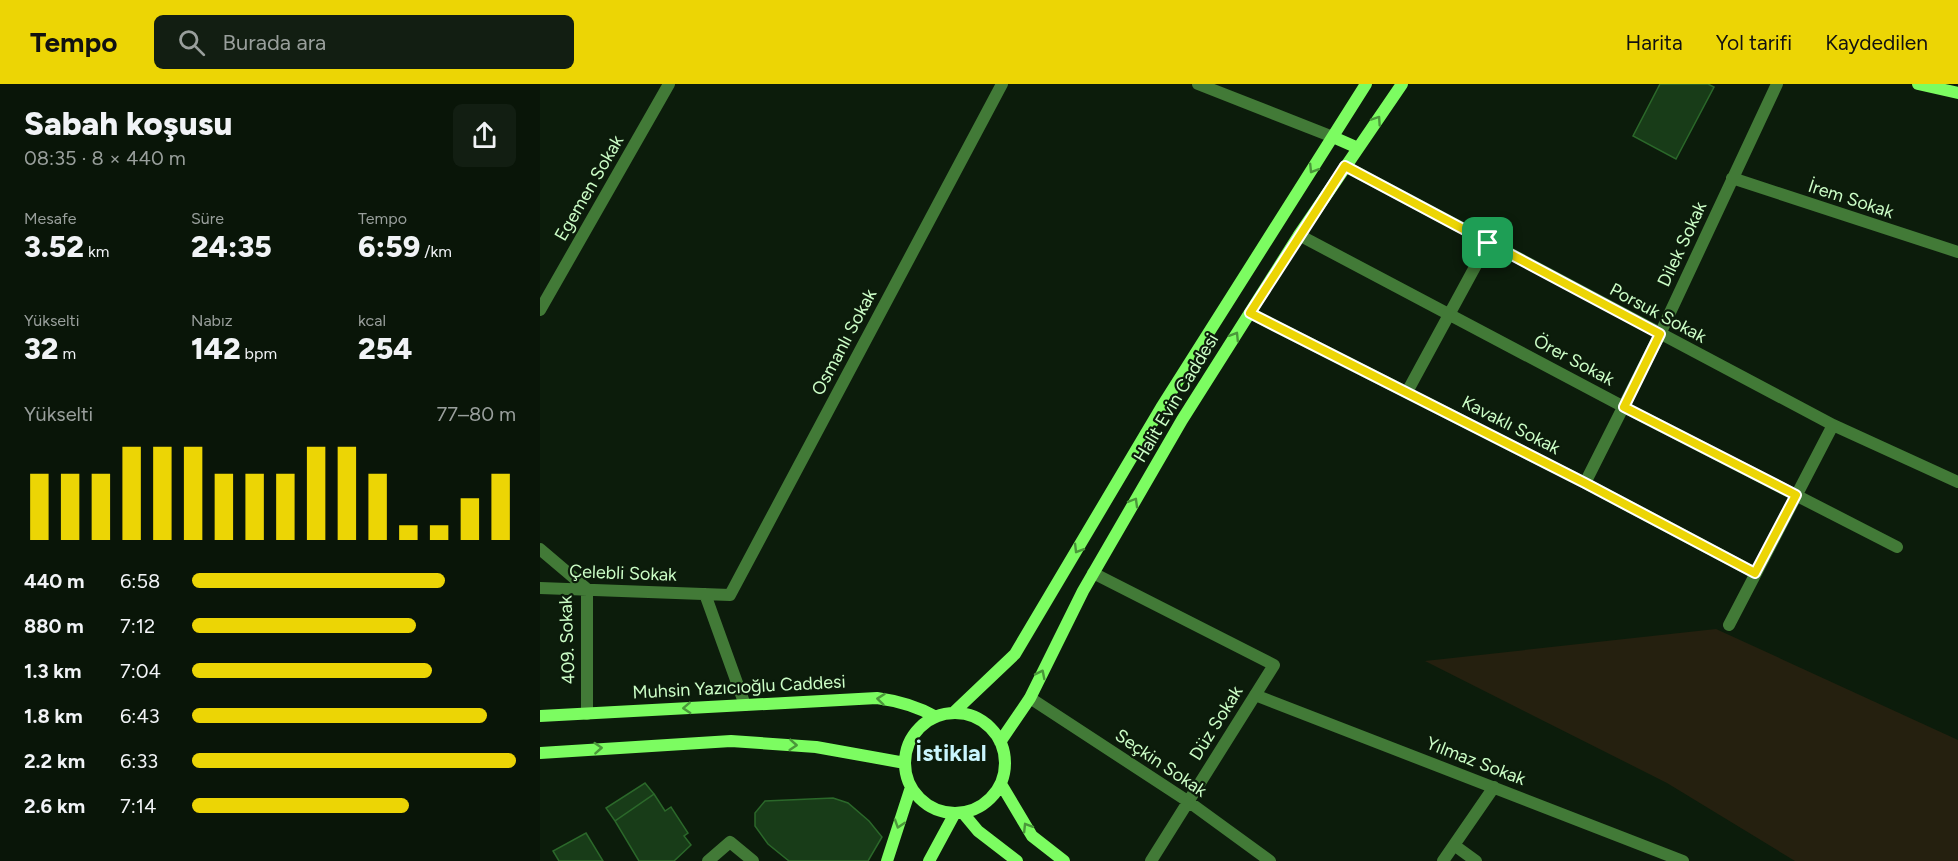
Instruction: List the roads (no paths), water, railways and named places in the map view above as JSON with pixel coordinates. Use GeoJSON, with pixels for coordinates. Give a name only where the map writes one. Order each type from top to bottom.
{"type":"FeatureCollection","features":[{"type":"Feature","properties":{"kind":"main road","name":"Halit Evin Caddesi"},"geometry":{"type":"LineString","coordinates":[[953,713],[1015,654],[1161,408],[1366,84]]}},
{"type":"Feature","properties":{"kind":"main road","name":"Halit Evin Caddesi"},"geometry":{"type":"LineString","coordinates":[[1000,742],[1030,698],[1093,573],[1182,420],[1299,235],[1402,84]]}},
{"type":"Feature","properties":{"kind":"main road"},"geometry":{"type":"LineString","coordinates":[[1918,84],[1958,93]]}},
{"type":"Feature","properties":{"kind":"main road"},"geometry":{"type":"LineString","coordinates":[[1333,137],[1358,148]]}},
{"type":"Feature","properties":{"kind":"main road","name":"Muhsin Yazıcıoğlu Caddesi"},"geometry":{"type":"LineString","coordinates":[[540,717],[877,698],[901,701],[920,707],[936,717]]}},
{"type":"Feature","properties":{"kind":"main road"},"geometry":{"type":"LineString","coordinates":[[953,713],[964,714],[986,723],[1000,742],[1005,763],[1001,784],[994,795],[985,803],[959,813],[942,811],[919,798],[911,787],[905,763],[907,748],[914,735],[924,724],[936,717],[953,713]]}},
{"type":"Feature","properties":{"kind":"main road"},"geometry":{"type":"LineString","coordinates":[[540,753],[731,741],[816,747],[905,763]]}},
{"type":"Feature","properties":{"kind":"main road"},"geometry":{"type":"LineString","coordinates":[[1001,784],[1032,836],[1064,861]]}},
{"type":"Feature","properties":{"kind":"main road"},"geometry":{"type":"LineString","coordinates":[[887,861],[911,787]]}},
{"type":"Feature","properties":{"kind":"main road"},"geometry":{"type":"LineString","coordinates":[[929,861],[959,813]]}},
{"type":"Feature","properties":{"kind":"main road"},"geometry":{"type":"LineString","coordinates":[[959,813],[1017,861]]}},
{"type":"Feature","properties":{"kind":"street","name":"Egemen Sokak"},"geometry":{"type":"LineString","coordinates":[[540,310],[669,84]]}},
{"type":"Feature","properties":{"kind":"street","name":"Osmanlı Sokak"},"geometry":{"type":"LineString","coordinates":[[705,594],[730,595],[1002,84]]}},
{"type":"Feature","properties":{"kind":"street"},"geometry":{"type":"LineString","coordinates":[[1197,84],[1333,137]]}},
{"type":"Feature","properties":{"kind":"street","name":"Dilek Sokak"},"geometry":{"type":"LineString","coordinates":[[1585,483],[1660,334],[1777,84]]}},
{"type":"Feature","properties":{"kind":"street","name":"Porsuk Sokak"},"geometry":{"type":"LineString","coordinates":[[1345,166],[1833,425],[1958,482]]}},
{"type":"Feature","properties":{"kind":"street","name":"İrem Sokak"},"geometry":{"type":"LineString","coordinates":[[1732,178],[1958,252]]}},
{"type":"Feature","properties":{"kind":"street","name":"Örer Sokak"},"geometry":{"type":"LineString","coordinates":[[1299,235],[1624,407],[1897,547]]}},
{"type":"Feature","properties":{"kind":"street"},"geometry":{"type":"LineString","coordinates":[[1407,392],[1488,243]]}},
{"type":"Feature","properties":{"kind":"street","name":"Kavaklı Sokak"},"geometry":{"type":"LineString","coordinates":[[1250,313],[1585,483],[1755,573]]}},
{"type":"Feature","properties":{"kind":"street"},"geometry":{"type":"LineString","coordinates":[[1729,625],[1833,425]]}},
{"type":"Feature","properties":{"kind":"street","name":"409. Sokak"},"geometry":{"type":"LineString","coordinates":[[540,549],[587,589],[587,714]]}},
{"type":"Feature","properties":{"kind":"street","name":"Düz Sokak"},"geometry":{"type":"LineString","coordinates":[[1093,573],[1274,665],[1151,861]]}},
{"type":"Feature","properties":{"kind":"street","name":"Çelebli Sokak"},"geometry":{"type":"LineString","coordinates":[[540,588],[705,594]]}},
{"type":"Feature","properties":{"kind":"street"},"geometry":{"type":"LineString","coordinates":[[705,594],[745,705]]}},
{"type":"Feature","properties":{"kind":"street","name":"Yılmaz Sokak"},"geometry":{"type":"LineString","coordinates":[[1255,695],[1683,861]]}},
{"type":"Feature","properties":{"kind":"street","name":"Seçkin Sokak"},"geometry":{"type":"LineString","coordinates":[[1030,698],[1189,802],[1270,861]]}},
{"type":"Feature","properties":{"kind":"street"},"geometry":{"type":"LineString","coordinates":[[1443,861],[1494,787]]}},
{"type":"Feature","properties":{"kind":"street"},"geometry":{"type":"LineString","coordinates":[[708,861],[730,842],[753,861]]}},
{"type":"Feature","properties":{"kind":"street"},"geometry":{"type":"LineString","coordinates":[[1454,845],[1476,861]]}},
{"type":"Feature","properties":{"kind":"district","name":"İstiklal"},"geometry":{"type":"Point","coordinates":[951,753]}}]}
